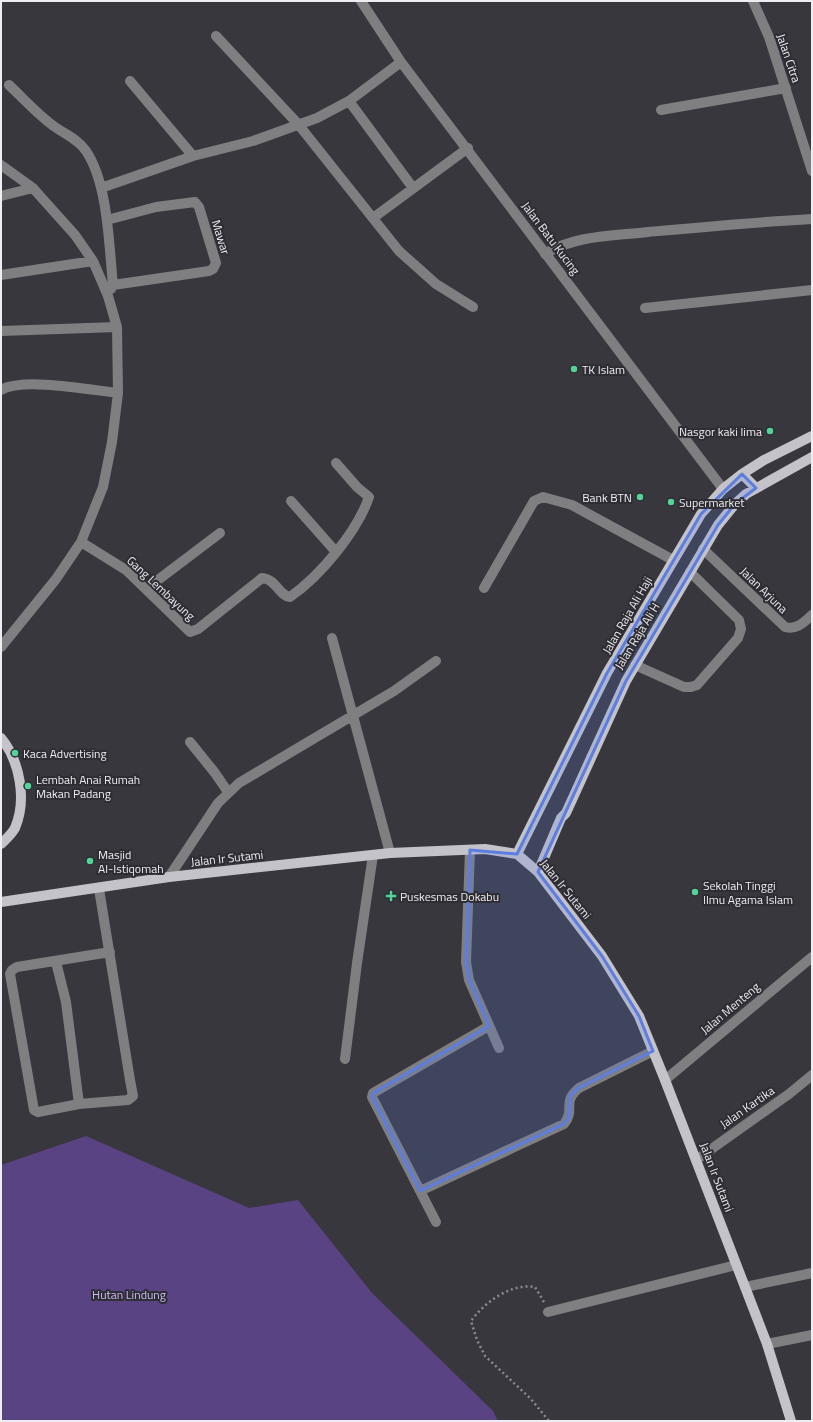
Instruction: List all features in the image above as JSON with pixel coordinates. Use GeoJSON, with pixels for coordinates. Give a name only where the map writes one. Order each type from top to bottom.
{"type":"FeatureCollection","features":[{"type":"Feature","properties":{"kind":"main road","name":"Jalan Raja Ali Haji"},"geometry":{"type":"LineString","coordinates":[[516,854],[607,673],[701,514],[723,489],[742,474],[764,460],[812,436]]}},
{"type":"Feature","properties":{"kind":"main road","name":"Jalan Raja Ali H"},"geometry":{"type":"LineString","coordinates":[[538,872],[561,818],[566,813],[626,681],[718,525],[735,504],[756,488],[812,457]]}},
{"type":"Feature","properties":{"kind":"main road"},"geometry":{"type":"LineString","coordinates":[[742,474],[756,488]]}},
{"type":"Feature","properties":{"kind":"main road"},"geometry":{"type":"LineString","coordinates":[[1,738],[6,744],[15,763],[20,782],[21,803],[15,829],[1,844]]}},
{"type":"Feature","properties":{"kind":"main road","name":"Jalan Ir Sutami"},"geometry":{"type":"LineString","coordinates":[[1,902],[170,877],[373,854],[485,849],[516,854],[538,872],[602,956],[639,1016],[767,1344],[791,1421]]}},
{"type":"Feature","properties":{"kind":"street","name":"Jalan Batu Kucing"},"geometry":{"type":"LineString","coordinates":[[361,1],[401,62],[468,148],[545,254],[723,489]]}},
{"type":"Feature","properties":{"kind":"street","name":"Jalan Citra"},"geometry":{"type":"LineString","coordinates":[[753,1],[769,36],[812,171]]}},
{"type":"Feature","properties":{"kind":"street"},"geometry":{"type":"LineString","coordinates":[[216,36],[298,124],[399,251],[436,284],[472,307]]}},
{"type":"Feature","properties":{"kind":"street"},"geometry":{"type":"LineString","coordinates":[[101,188],[193,156],[253,142],[317,118],[349,101],[401,62]]}},
{"type":"Feature","properties":{"kind":"street"},"geometry":{"type":"LineString","coordinates":[[130,81],[193,156]]}},
{"type":"Feature","properties":{"kind":"street"},"geometry":{"type":"LineString","coordinates":[[9,85],[54,126],[72,138],[85,150],[93,163],[101,188],[107,220],[113,285],[108,296]]}},
{"type":"Feature","properties":{"kind":"street"},"geometry":{"type":"LineString","coordinates":[[661,110],[786,88]]}},
{"type":"Feature","properties":{"kind":"street"},"geometry":{"type":"LineString","coordinates":[[349,101],[413,188]]}},
{"type":"Feature","properties":{"kind":"street"},"geometry":{"type":"LineString","coordinates":[[373,218],[468,148]]}},
{"type":"Feature","properties":{"kind":"street"},"geometry":{"type":"LineString","coordinates":[[1,166],[33,188],[75,235],[93,261],[108,296],[117,327],[118,393],[112,442],[103,487],[81,542],[56,580],[1,647]]}},
{"type":"Feature","properties":{"kind":"street"},"geometry":{"type":"LineString","coordinates":[[1,196],[33,188]]}},
{"type":"Feature","properties":{"kind":"street","name":"Mawar"},"geometry":{"type":"LineString","coordinates":[[107,220],[156,206],[195,202],[199,206],[216,263],[213,269],[209,271],[113,285]]}},
{"type":"Feature","properties":{"kind":"street"},"geometry":{"type":"LineString","coordinates":[[545,254],[556,247],[582,240],[732,224],[812,219]]}},
{"type":"Feature","properties":{"kind":"street"},"geometry":{"type":"LineString","coordinates":[[1,275],[93,261]]}},
{"type":"Feature","properties":{"kind":"street"},"geometry":{"type":"LineString","coordinates":[[645,308],[812,290]]}},
{"type":"Feature","properties":{"kind":"street"},"geometry":{"type":"LineString","coordinates":[[1,331],[117,327]]}},
{"type":"Feature","properties":{"kind":"street"},"geometry":{"type":"LineString","coordinates":[[1,390],[8,386],[43,385],[118,393]]}},
{"type":"Feature","properties":{"kind":"street","name":"Gang Lembayung"},"geometry":{"type":"LineString","coordinates":[[81,542],[126,570],[190,632],[198,630],[262,578],[268,578],[285,596],[290,597],[328,563],[364,513],[369,497],[357,487],[336,463]]}},
{"type":"Feature","properties":{"kind":"street"},"geometry":{"type":"LineString","coordinates":[[484,588],[534,501],[543,497],[572,505],[674,560]]}},
{"type":"Feature","properties":{"kind":"street"},"geometry":{"type":"LineString","coordinates":[[291,501],[336,552]]}},
{"type":"Feature","properties":{"kind":"street"},"geometry":{"type":"LineString","coordinates":[[146,589],[220,533]]}},
{"type":"Feature","properties":{"kind":"street","name":"Jalan Arjuna"},"geometry":{"type":"LineString","coordinates":[[703,550],[785,627],[791,629],[799,627],[812,615]]}},
{"type":"Feature","properties":{"kind":"street"},"geometry":{"type":"LineString","coordinates":[[635,664],[684,687],[691,687],[697,685],[738,638],[741,629],[739,620],[690,572]]}},
{"type":"Feature","properties":{"kind":"street"},"geometry":{"type":"LineString","coordinates":[[332,638],[390,853]]}},
{"type":"Feature","properties":{"kind":"street"},"geometry":{"type":"LineString","coordinates":[[170,877],[218,803],[228,792],[263,768],[394,692],[436,661]]}},
{"type":"Feature","properties":{"kind":"street"},"geometry":{"type":"LineString","coordinates":[[190,742],[228,792]]}},
{"type":"Feature","properties":{"kind":"street"},"geometry":{"type":"LineString","coordinates":[[470,850],[466,962],[469,980],[499,1048]]}},
{"type":"Feature","properties":{"kind":"street"},"geometry":{"type":"LineString","coordinates":[[345,1059],[357,962],[373,854]]}},
{"type":"Feature","properties":{"kind":"street"},"geometry":{"type":"LineString","coordinates":[[99,888],[110,952],[133,1096],[128,1100],[79,1104],[38,1112],[34,1110],[10,974],[12,970],[17,967],[56,962],[110,952]]}},
{"type":"Feature","properties":{"kind":"street","name":"Jalan Menteng"},"geometry":{"type":"LineString","coordinates":[[665,1080],[812,957]]}},
{"type":"Feature","properties":{"kind":"street"},"geometry":{"type":"LineString","coordinates":[[56,962],[67,1010],[79,1104]]}},
{"type":"Feature","properties":{"kind":"street"},"geometry":{"type":"LineString","coordinates":[[436,1222],[373,1101],[373,1093],[489,1026]]}},
{"type":"Feature","properties":{"kind":"street"},"geometry":{"type":"LineString","coordinates":[[420,1191],[564,1124],[569,1118],[569,1102],[571,1095],[579,1088],[653,1051]]}},
{"type":"Feature","properties":{"kind":"street","name":"Jalan Kartika"},"geometry":{"type":"LineString","coordinates":[[696,1160],[789,1094],[812,1075]]}},
{"type":"Feature","properties":{"kind":"street"},"geometry":{"type":"LineString","coordinates":[[548,1312],[736,1265]]}},
{"type":"Feature","properties":{"kind":"street"},"geometry":{"type":"LineString","coordinates":[[745,1287],[812,1273]]}},
{"type":"Feature","properties":{"kind":"street"},"geometry":{"type":"LineString","coordinates":[[767,1344],[812,1335]]}},
{"type":"Feature","properties":{"kind":"path"},"geometry":{"type":"LineString","coordinates":[[548,1312],[535,1287],[522,1287],[503,1293],[478,1310],[471,1321],[477,1340],[485,1356],[532,1399],[549,1421]]}},
{"type":"Feature","properties":{"kind":"highlighted area"},"geometry":{"type":"Polygon","coordinates":[[[742,474],[756,488],[735,504],[718,525],[626,681],[538,872],[602,956],[639,1016],[653,1051],[579,1088],[571,1095],[569,1118],[564,1124],[420,1191],[372,1097],[373,1093],[489,1026],[469,980],[466,962],[470,850],[517,854],[607,673],[701,514],[742,474]]]}},
{"type":"Feature","properties":{"kind":"green space","name":"Hutan Lindung"},"geometry":{"type":"Polygon","coordinates":[[[86,1136],[249,1208],[298,1200],[372,1293],[493,1411],[498,1421],[1,1421],[1,1165],[86,1136]]]}},
{"type":"Feature","properties":{"kind":"place","name":"TK Islam"},"geometry":{"type":"Point","coordinates":[574,369]}},
{"type":"Feature","properties":{"kind":"place","name":"Nasgor kaki lima"},"geometry":{"type":"Point","coordinates":[770,431]}},
{"type":"Feature","properties":{"kind":"place","name":"Bank BTN"},"geometry":{"type":"Point","coordinates":[640,497]}},
{"type":"Feature","properties":{"kind":"place","name":"Supermarket"},"geometry":{"type":"Point","coordinates":[671,502]}},
{"type":"Feature","properties":{"kind":"place","name":"Kaca Advertising"},"geometry":{"type":"Point","coordinates":[15,753]}},
{"type":"Feature","properties":{"kind":"place","name":"Lembah Anai Rumah Makan Padang"},"geometry":{"type":"Point","coordinates":[28,786]}},
{"type":"Feature","properties":{"kind":"place","name":"Masjid Al-Istiqomah"},"geometry":{"type":"Point","coordinates":[90,861]}},
{"type":"Feature","properties":{"kind":"place","name":"Sekolah Tinggi Ilmu Agama Islam"},"geometry":{"type":"Point","coordinates":[695,892]}},
{"type":"Feature","properties":{"kind":"place","name":"Puskesmas Dokabu"},"geometry":{"type":"Point","coordinates":[391,896]}}]}
